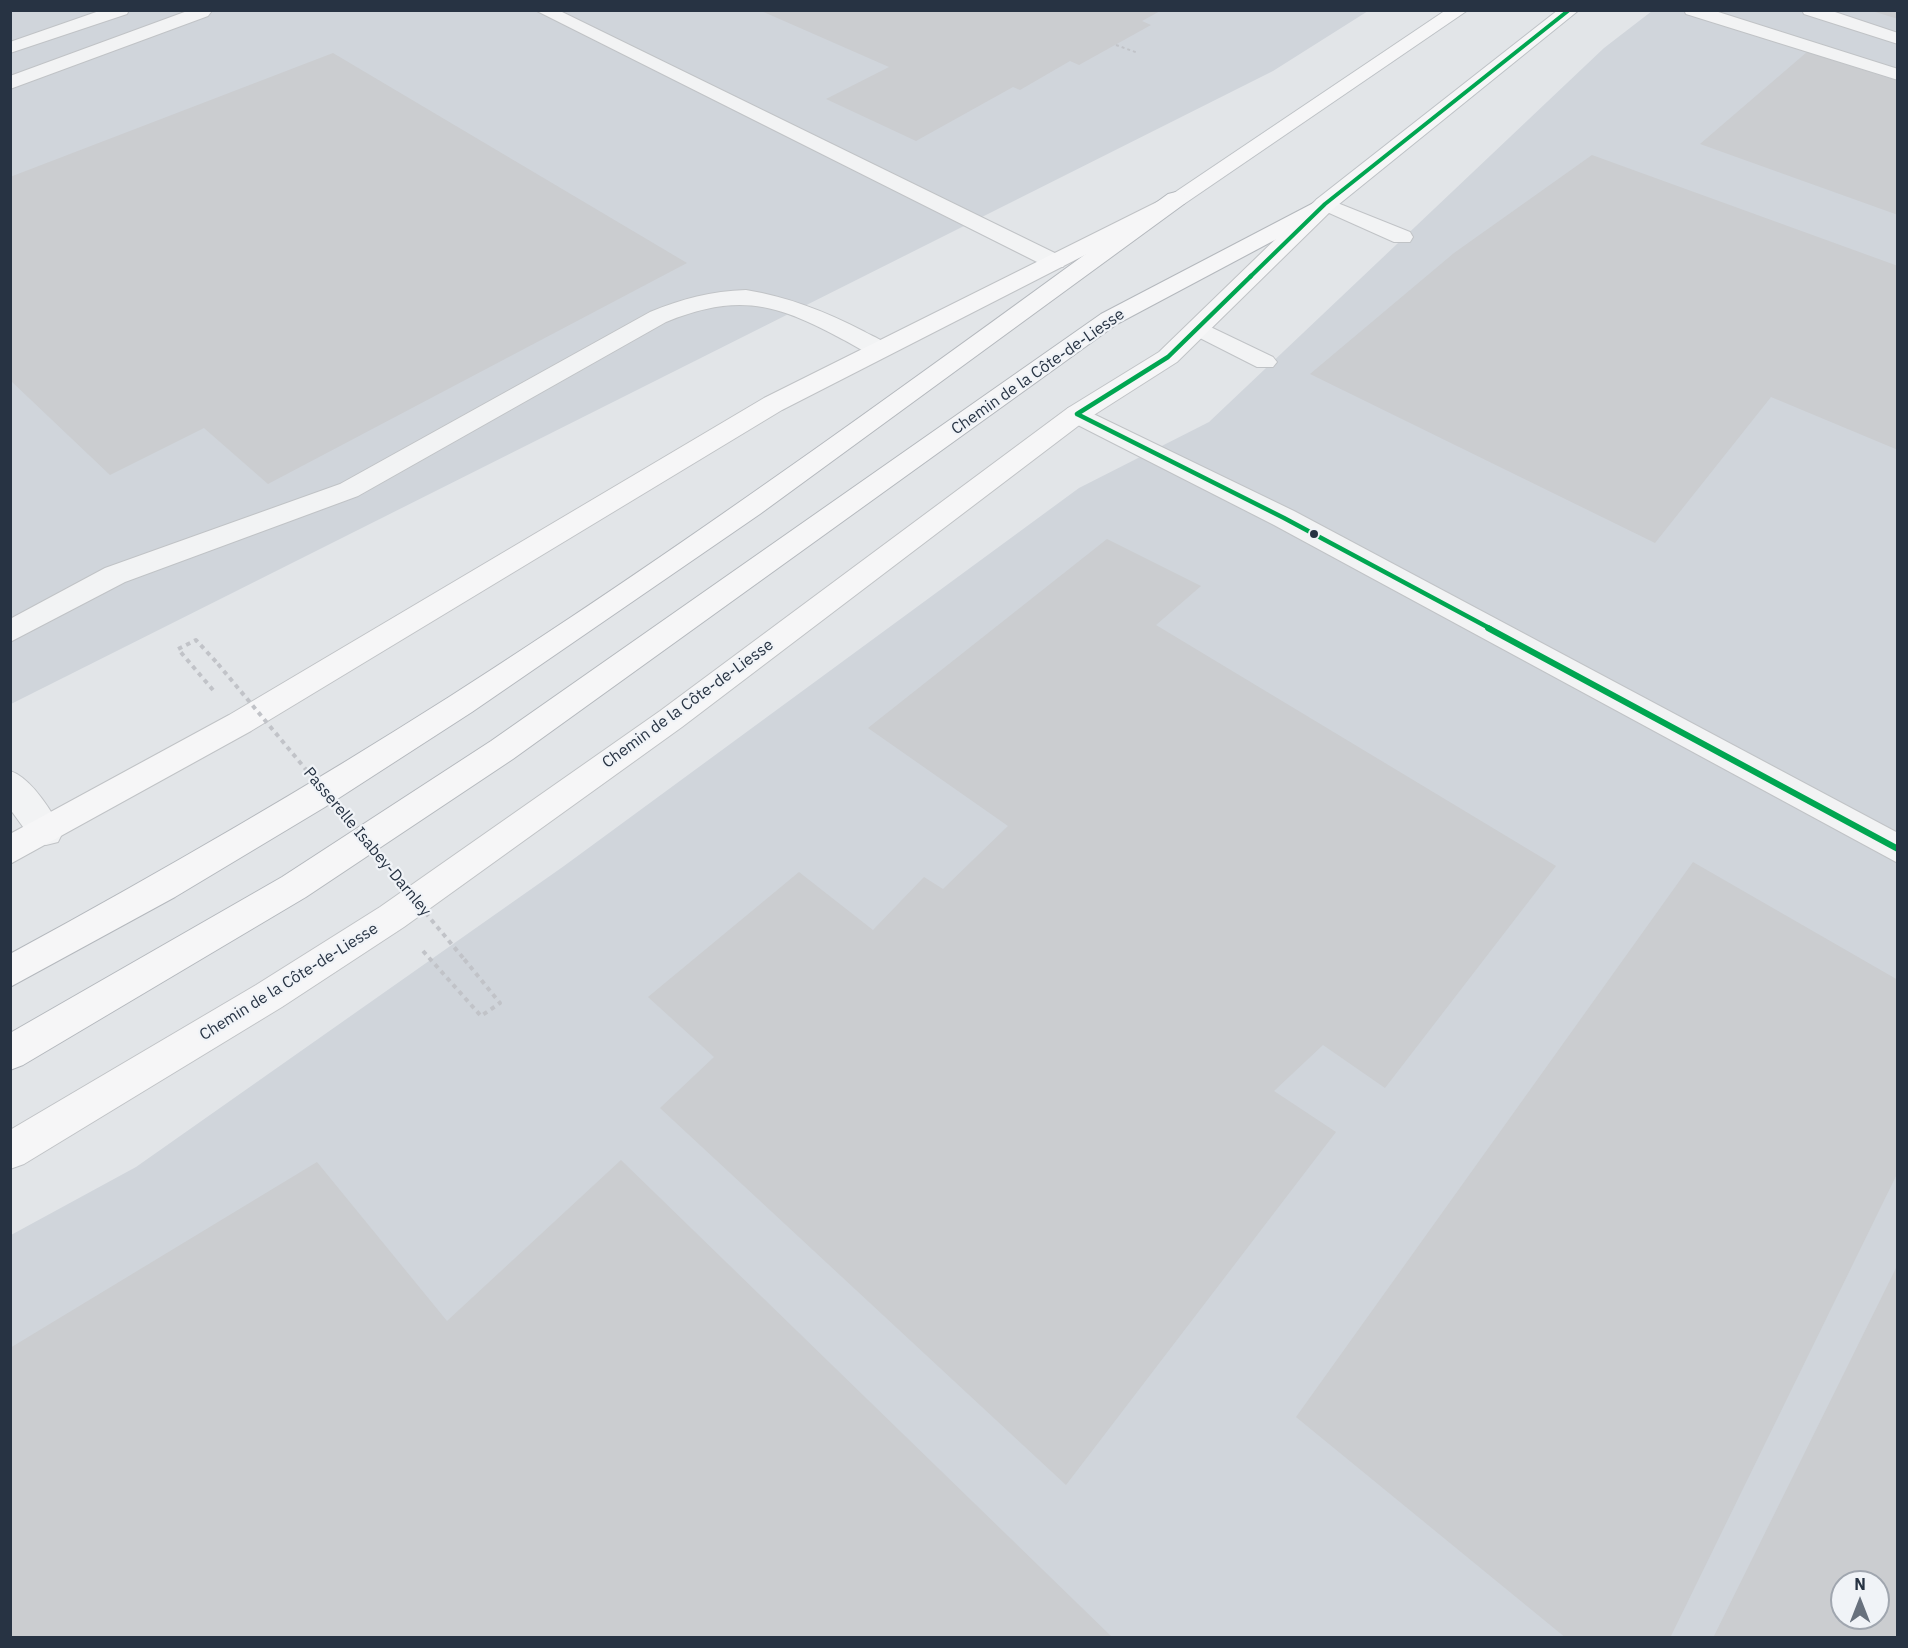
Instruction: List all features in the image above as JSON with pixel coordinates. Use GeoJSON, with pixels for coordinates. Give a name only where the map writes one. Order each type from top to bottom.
{"type":"FeatureCollection","features":[{"type":"Feature","properties":{"kind":"main road","name":"Chemin de la Côte-de-Liesse"},"geometry":{"type":"LineString","coordinates":[[10,1151],[94,1103],[392,917],[671,719],[1077,414],[1168,357],[1325,204],[1570,10]]}},
{"type":"Feature","properties":{"kind":"main road"},"geometry":{"type":"LineString","coordinates":[[10,972],[319,796],[539,652],[823,459],[1176,199],[1452,13]]}},
{"type":"Feature","properties":{"kind":"main road"},"geometry":{"type":"LineString","coordinates":[[10,850],[240,723],[773,404],[1176,199]]}},
{"type":"Feature","properties":{"kind":"main road","name":"Chemin de la Côte-de-Liesse"},"geometry":{"type":"LineString","coordinates":[[10,1053],[254,912],[502,750],[1109,319],[1325,204]]}},
{"type":"Feature","properties":{"kind":"street"},"geometry":{"type":"LineString","coordinates":[[1077,414],[1284,518],[1898,849]]}},
{"type":"Feature","properties":{"kind":"street"},"geometry":{"type":"LineString","coordinates":[[10,784],[46,832]]}},
{"type":"Feature","properties":{"kind":"lane"},"geometry":{"type":"LineString","coordinates":[[10,48],[121,10]]}},
{"type":"Feature","properties":{"kind":"lane"},"geometry":{"type":"LineString","coordinates":[[543,10],[1055,262]]}},
{"type":"Feature","properties":{"kind":"lane"},"geometry":{"type":"LineString","coordinates":[[1692,10],[1898,75]]}},
{"type":"Feature","properties":{"kind":"lane"},"geometry":{"type":"LineString","coordinates":[[1810,10],[1898,39]]}},
{"type":"Feature","properties":{"kind":"lane"},"geometry":{"type":"LineString","coordinates":[[10,83],[202,12]]}},
{"type":"Feature","properties":{"kind":"lane"},"geometry":{"type":"LineString","coordinates":[[1325,204],[1402,237]]}},
{"type":"Feature","properties":{"kind":"lane"},"geometry":{"type":"LineString","coordinates":[[10,632],[115,575],[322,502],[349,490],[658,317],[686,305],[732,297],[779,301],[833,324],[880,350]]}},
{"type":"Feature","properties":{"kind":"lane"},"geometry":{"type":"LineString","coordinates":[[1198,328],[1265,362]]}},
{"type":"Feature","properties":{"kind":"path"},"geometry":{"type":"LineString","coordinates":[[1116,45],[1138,53]]}},
{"type":"Feature","properties":{"kind":"path","name":"Passerelle Isabey-Darnley"},"geometry":{"type":"LineString","coordinates":[[203,678],[178,649],[196,639],[500,1003],[481,1016],[421,949]]}},
{"type":"Feature","properties":{"kind":"shaded area"},"geometry":{"type":"Polygon","coordinates":[[[11,11],[1368,11],[1273,71],[11,704],[11,11]]]}},
{"type":"Feature","properties":{"kind":"shaded area"},"geometry":{"type":"Polygon","coordinates":[[[1652,11],[1897,11],[1897,1637],[11,1638],[11,1235],[136,1167],[564,866],[1079,488],[1209,422],[1604,48],[1652,11]]]}},
{"type":"Feature","properties":{"kind":"building"},"geometry":{"type":"Polygon","coordinates":[[[759,10],[1162,10],[1142,21],[1151,25],[1079,65],[1070,61],[1020,90],[1013,87],[916,141],[826,99],[889,67],[759,10]]]}},
{"type":"Feature","properties":{"kind":"building"},"geometry":{"type":"Polygon","coordinates":[[[1898,10],[1898,19],[1872,11],[1898,10]]]}},
{"type":"Feature","properties":{"kind":"building"},"geometry":{"type":"Polygon","coordinates":[[[1807,52],[1898,81],[1898,215],[1700,144],[1807,52]]]}},
{"type":"Feature","properties":{"kind":"building"},"geometry":{"type":"Polygon","coordinates":[[[333,53],[687,263],[268,484],[204,428],[110,475],[10,380],[10,177],[333,53]]]}},
{"type":"Feature","properties":{"kind":"building"},"geometry":{"type":"Polygon","coordinates":[[[1592,155],[1898,266],[1898,450],[1771,397],[1655,543],[1310,374],[1454,253],[1592,155]]]}},
{"type":"Feature","properties":{"kind":"building"},"geometry":{"type":"Polygon","coordinates":[[[1107,539],[1201,586],[1156,625],[1556,866],[1385,1088],[1323,1045],[1274,1091],[1336,1132],[1066,1485],[660,1108],[714,1057],[648,997],[799,872],[873,930],[924,877],[943,889],[1008,826],[868,728],[1107,539]]]}},
{"type":"Feature","properties":{"kind":"building"},"geometry":{"type":"Polygon","coordinates":[[[1693,862],[1898,980],[1898,1172],[1670,1638],[1566,1638],[1296,1417],[1693,862]]]}},
{"type":"Feature","properties":{"kind":"building"},"geometry":{"type":"Polygon","coordinates":[[[621,1160],[1113,1638],[10,1638],[10,1348],[317,1162],[447,1321],[621,1160]]]}},
{"type":"Feature","properties":{"kind":"building"},"geometry":{"type":"Polygon","coordinates":[[[1898,1264],[1898,1638],[1713,1638],[1898,1264]]]}},
{"type":"Feature","properties":{"kind":"transit line"},"geometry":{"type":"LineString","coordinates":[[1077,414],[1168,357],[1325,204],[1569,10]]}},
{"type":"Feature","properties":{"kind":"transit line"},"geometry":{"type":"LineString","coordinates":[[1077,414],[1284,518],[1898,849]]}}]}
